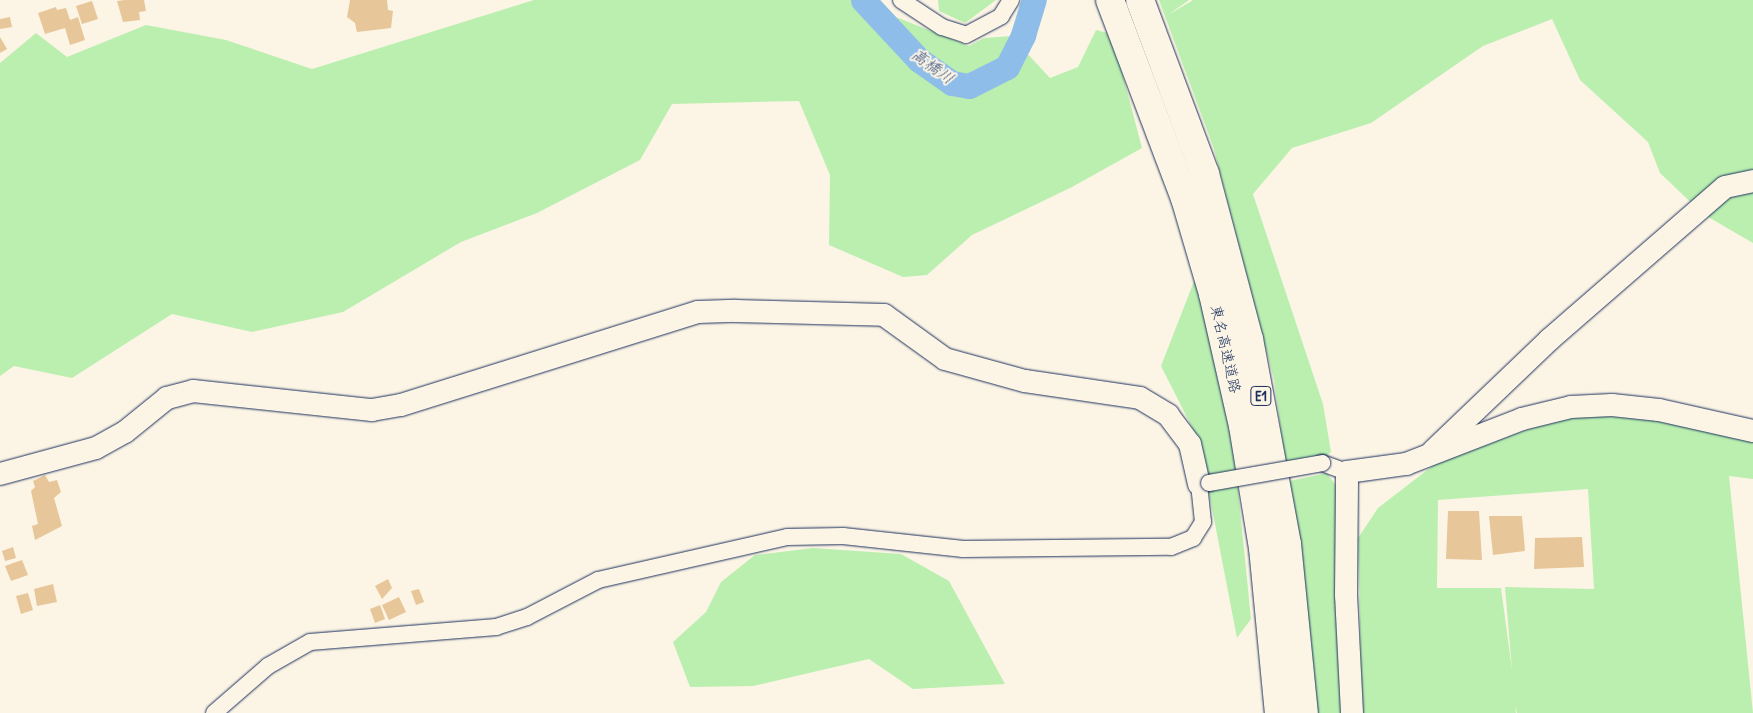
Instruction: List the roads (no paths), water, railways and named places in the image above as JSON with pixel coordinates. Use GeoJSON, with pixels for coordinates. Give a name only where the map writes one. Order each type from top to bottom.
{"type":"FeatureCollection","features":[{"type":"Feature","properties":{"kind":"highway","name":"東名高速道路"},"geometry":{"type":"LineString","coordinates":[[1110,0],[1150,99],[1210,286],[1243,426],[1263,548],[1278,713]]}},
{"type":"Feature","properties":{"kind":"highway","name":"東名高速道路"},"geometry":{"type":"LineString","coordinates":[[1140,0],[1175,88],[1210,192],[1249,339],[1270,435],[1287,544],[1304,713]]}},
{"type":"Feature","properties":{"kind":"street"},"geometry":{"type":"LineString","coordinates":[[901,0],[942,27],[966,35],[1001,16],[1011,0]]}},
{"type":"Feature","properties":{"kind":"street"},"geometry":{"type":"LineString","coordinates":[[1427,457],[1549,340],[1725,187],[1753,180]]}},
{"type":"Feature","properties":{"kind":"street"},"geometry":{"type":"LineString","coordinates":[[0,474],[96,448],[125,432],[167,398],[193,391],[372,410],[401,405],[698,312],[736,311],[884,315],[945,359],[1026,381],[1140,398],[1168,415],[1190,444],[1204,483],[1203,522],[1193,538],[1171,547],[963,549],[844,536],[787,537],[598,580],[527,617],[496,627],[310,642],[268,666],[214,713]]}},
{"type":"Feature","properties":{"kind":"street"},"geometry":{"type":"LineString","coordinates":[[1204,483],[1322,463],[1348,472],[1427,457],[1522,419],[1571,407],[1612,405],[1659,410],[1753,431]]}},
{"type":"Feature","properties":{"kind":"street"},"geometry":{"type":"LineString","coordinates":[[1348,472],[1346,595],[1352,713]]}},
{"type":"Feature","properties":{"kind":"waterway","name":"高橋川"},"geometry":{"type":"LineString","coordinates":[[863,0],[919,60],[952,83],[969,86],[1007,67],[1023,35],[1034,0]]}}]}
